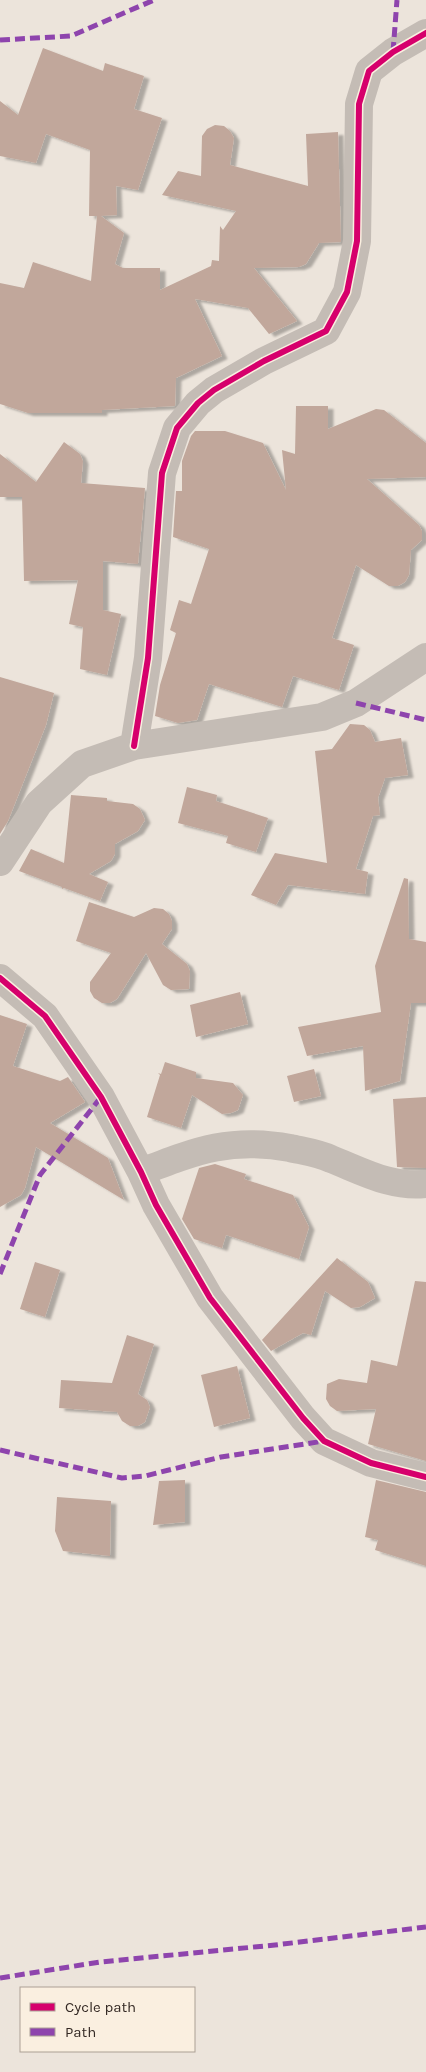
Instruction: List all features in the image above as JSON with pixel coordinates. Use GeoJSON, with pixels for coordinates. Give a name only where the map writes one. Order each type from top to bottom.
{"type":"FeatureCollection","features":[{"type":"Feature","properties":{"kind":"street"},"geometry":{"type":"LineString","coordinates":[[134,746],[148,658],[162,473],[177,428],[198,403],[214,390],[264,360],[326,331],[347,292],[357,241],[359,104],[369,71],[393,52],[426,33]]}},
{"type":"Feature","properties":{"kind":"street"},"geometry":{"type":"LineString","coordinates":[[0,862],[39,803],[82,764],[134,746],[322,717],[356,703],[426,657]]}},
{"type":"Feature","properties":{"kind":"street"},"geometry":{"type":"LineString","coordinates":[[0,978],[45,1016],[101,1097],[141,1172],[156,1205],[210,1298],[324,1442],[371,1463],[426,1478]]}},
{"type":"Feature","properties":{"kind":"street"},"geometry":{"type":"LineString","coordinates":[[141,1172],[198,1151],[233,1144],[264,1143],[329,1158],[372,1177],[402,1183],[426,1184]]}},
{"type":"Feature","properties":{"kind":"building"},"geometry":{"type":"Polygon","coordinates":[[[43,48],[103,71],[105,63],[144,76],[134,109],[162,118],[138,190],[116,186],[117,215],[101,216],[124,233],[115,264],[123,268],[160,268],[160,290],[211,266],[212,260],[219,261],[220,226],[223,230],[236,211],[162,195],[178,171],[201,176],[202,136],[207,129],[215,125],[224,126],[230,131],[234,138],[230,165],[308,186],[306,134],[338,132],[341,242],[319,243],[306,264],[299,267],[254,268],[297,321],[269,334],[248,308],[195,299],[222,356],[176,378],[175,406],[102,410],[102,413],[28,413],[0,404],[0,283],[24,288],[33,262],[91,281],[97,216],[89,216],[90,150],[46,134],[36,163],[0,156],[0,101],[18,115],[43,48]]]}},
{"type":"Feature","properties":{"kind":"building"},"geometry":{"type":"Polygon","coordinates":[[[296,406],[328,406],[328,429],[376,409],[384,410],[426,443],[426,477],[367,479],[419,525],[422,531],[422,540],[411,550],[409,575],[405,582],[398,586],[389,586],[356,565],[332,638],[354,645],[339,690],[293,676],[282,707],[209,684],[197,720],[178,723],[155,716],[160,685],[176,633],[170,630],[179,600],[191,604],[209,549],[173,537],[176,491],[182,491],[182,461],[191,436],[195,431],[225,431],[263,443],[286,490],[282,450],[295,454],[296,406]]]}},
{"type":"Feature","properties":{"kind":"building"},"geometry":{"type":"Polygon","coordinates":[[[64,442],[80,454],[83,461],[81,483],[145,488],[138,564],[103,561],[103,610],[121,614],[107,675],[80,669],[83,627],[69,624],[78,580],[24,581],[22,497],[0,497],[0,454],[36,482],[64,442]]]}},
{"type":"Feature","properties":{"kind":"building"},"geometry":{"type":"Polygon","coordinates":[[[0,677],[54,693],[46,725],[8,821],[0,834],[0,677]]]}},
{"type":"Feature","properties":{"kind":"building"},"geometry":{"type":"Polygon","coordinates":[[[350,724],[364,725],[370,730],[375,742],[401,738],[408,775],[385,778],[378,798],[380,815],[373,816],[356,869],[368,872],[365,894],[288,885],[276,905],[251,895],[275,853],[327,863],[315,751],[332,749],[350,724]]]}},
{"type":"Feature","properties":{"kind":"building"},"geometry":{"type":"Polygon","coordinates":[[[187,787],[217,795],[216,801],[268,818],[256,852],[226,843],[228,836],[178,823],[187,787]]]}},
{"type":"Feature","properties":{"kind":"building"},"geometry":{"type":"Polygon","coordinates":[[[71,795],[107,798],[107,801],[133,804],[140,809],[145,820],[138,831],[115,844],[115,854],[111,861],[89,874],[108,882],[100,901],[64,888],[62,889],[62,887],[19,871],[31,849],[64,863],[71,795]]]}},
{"type":"Feature","properties":{"kind":"building"},"geometry":{"type":"Polygon","coordinates":[[[404,878],[408,879],[409,939],[426,942],[426,1003],[411,1003],[400,1081],[365,1091],[363,1046],[307,1056],[298,1027],[381,1012],[375,966],[404,878]]]}},
{"type":"Feature","properties":{"kind":"building"},"geometry":{"type":"Polygon","coordinates":[[[89,902],[134,917],[154,908],[163,909],[169,914],[172,921],[172,929],[162,944],[187,964],[190,971],[189,989],[171,990],[163,985],[146,953],[117,999],[110,1003],[102,1003],[94,998],[90,991],[90,982],[111,953],[76,941],[89,902]]]}},
{"type":"Feature","properties":{"kind":"building"},"geometry":{"type":"Polygon","coordinates":[[[240,992],[248,1024],[196,1037],[190,1005],[240,992]]]}},
{"type":"Feature","properties":{"kind":"building"},"geometry":{"type":"Polygon","coordinates":[[[0,1015],[27,1024],[13,1066],[60,1081],[68,1077],[85,1102],[50,1123],[108,1158],[124,1200],[36,1147],[25,1188],[21,1195],[0,1207],[0,1015]]]}},
{"type":"Feature","properties":{"kind":"building"},"geometry":{"type":"Polygon","coordinates":[[[165,1062],[196,1072],[196,1078],[233,1083],[243,1095],[238,1110],[222,1114],[192,1095],[181,1128],[147,1117],[160,1075],[158,1073],[161,1074],[165,1062]]]}},
{"type":"Feature","properties":{"kind":"building"},"geometry":{"type":"Polygon","coordinates":[[[314,1069],[321,1096],[294,1102],[287,1076],[314,1069]]]}},
{"type":"Feature","properties":{"kind":"building"},"geometry":{"type":"Polygon","coordinates":[[[426,1097],[426,1168],[397,1167],[393,1099],[426,1097]]]}},
{"type":"Feature","properties":{"kind":"building"},"geometry":{"type":"Polygon","coordinates":[[[215,1164],[246,1174],[244,1179],[293,1195],[309,1227],[299,1259],[226,1235],[222,1248],[194,1239],[182,1219],[199,1168],[215,1164]]]}},
{"type":"Feature","properties":{"kind":"building"},"geometry":{"type":"Polygon","coordinates":[[[337,1258],[368,1282],[375,1298],[360,1307],[351,1308],[325,1291],[311,1335],[303,1333],[271,1351],[262,1340],[337,1258]]]}},
{"type":"Feature","properties":{"kind":"building"},"geometry":{"type":"Polygon","coordinates":[[[35,1262],[60,1270],[45,1317],[20,1309],[35,1262]]]}},
{"type":"Feature","properties":{"kind":"building"},"geometry":{"type":"Polygon","coordinates":[[[415,1281],[426,1282],[426,1461],[368,1444],[376,1409],[337,1411],[330,1406],[326,1399],[327,1384],[339,1379],[367,1383],[371,1360],[397,1366],[415,1281]]]}},
{"type":"Feature","properties":{"kind":"building"},"geometry":{"type":"Polygon","coordinates":[[[127,1335],[154,1344],[138,1394],[147,1400],[150,1407],[145,1422],[138,1426],[130,1426],[122,1421],[117,1412],[59,1408],[61,1380],[112,1383],[127,1335]]]}},
{"type":"Feature","properties":{"kind":"building"},"geometry":{"type":"Polygon","coordinates":[[[237,1366],[250,1418],[214,1427],[201,1375],[237,1366]]]}},
{"type":"Feature","properties":{"kind":"building"},"geometry":{"type":"Polygon","coordinates":[[[185,1480],[185,1522],[153,1525],[159,1481],[185,1480]]]}},
{"type":"Feature","properties":{"kind":"building"},"geometry":{"type":"Polygon","coordinates":[[[376,1480],[426,1492],[426,1566],[375,1550],[378,1540],[365,1537],[376,1480]]]}},
{"type":"Feature","properties":{"kind":"building"},"geometry":{"type":"Polygon","coordinates":[[[57,1497],[111,1501],[110,1556],[63,1551],[55,1531],[57,1497]]]}},
{"type":"Feature","properties":{"kind":"marked path"},"geometry":{"type":"LineString","coordinates":[[0,40],[71,36],[154,0]]}},
{"type":"Feature","properties":{"kind":"marked path"},"geometry":{"type":"LineString","coordinates":[[393,52],[397,0]]}},
{"type":"Feature","properties":{"kind":"marked path"},"geometry":{"type":"LineString","coordinates":[[356,703],[426,720]]}},
{"type":"Feature","properties":{"kind":"marked path"},"geometry":{"type":"LineString","coordinates":[[0,1274],[40,1175],[101,1097]]}},
{"type":"Feature","properties":{"kind":"marked path"},"geometry":{"type":"LineString","coordinates":[[0,1450],[122,1478],[145,1476],[221,1457],[324,1441]]}},
{"type":"Feature","properties":{"kind":"marked path"},"geometry":{"type":"LineString","coordinates":[[0,1978],[100,1962],[275,1945],[426,1927]]}},
{"type":"Feature","properties":{"kind":"cycle path"},"geometry":{"type":"LineString","coordinates":[[134,746],[148,658],[162,473],[177,428],[198,403],[214,390],[264,361],[326,331],[347,292],[357,241],[359,104],[369,71],[393,52],[426,33]]}},
{"type":"Feature","properties":{"kind":"cycle path"},"geometry":{"type":"LineString","coordinates":[[0,978],[45,1016],[101,1097],[141,1172],[156,1205],[210,1298],[303,1418],[324,1441],[371,1463],[426,1477]]}}]}
